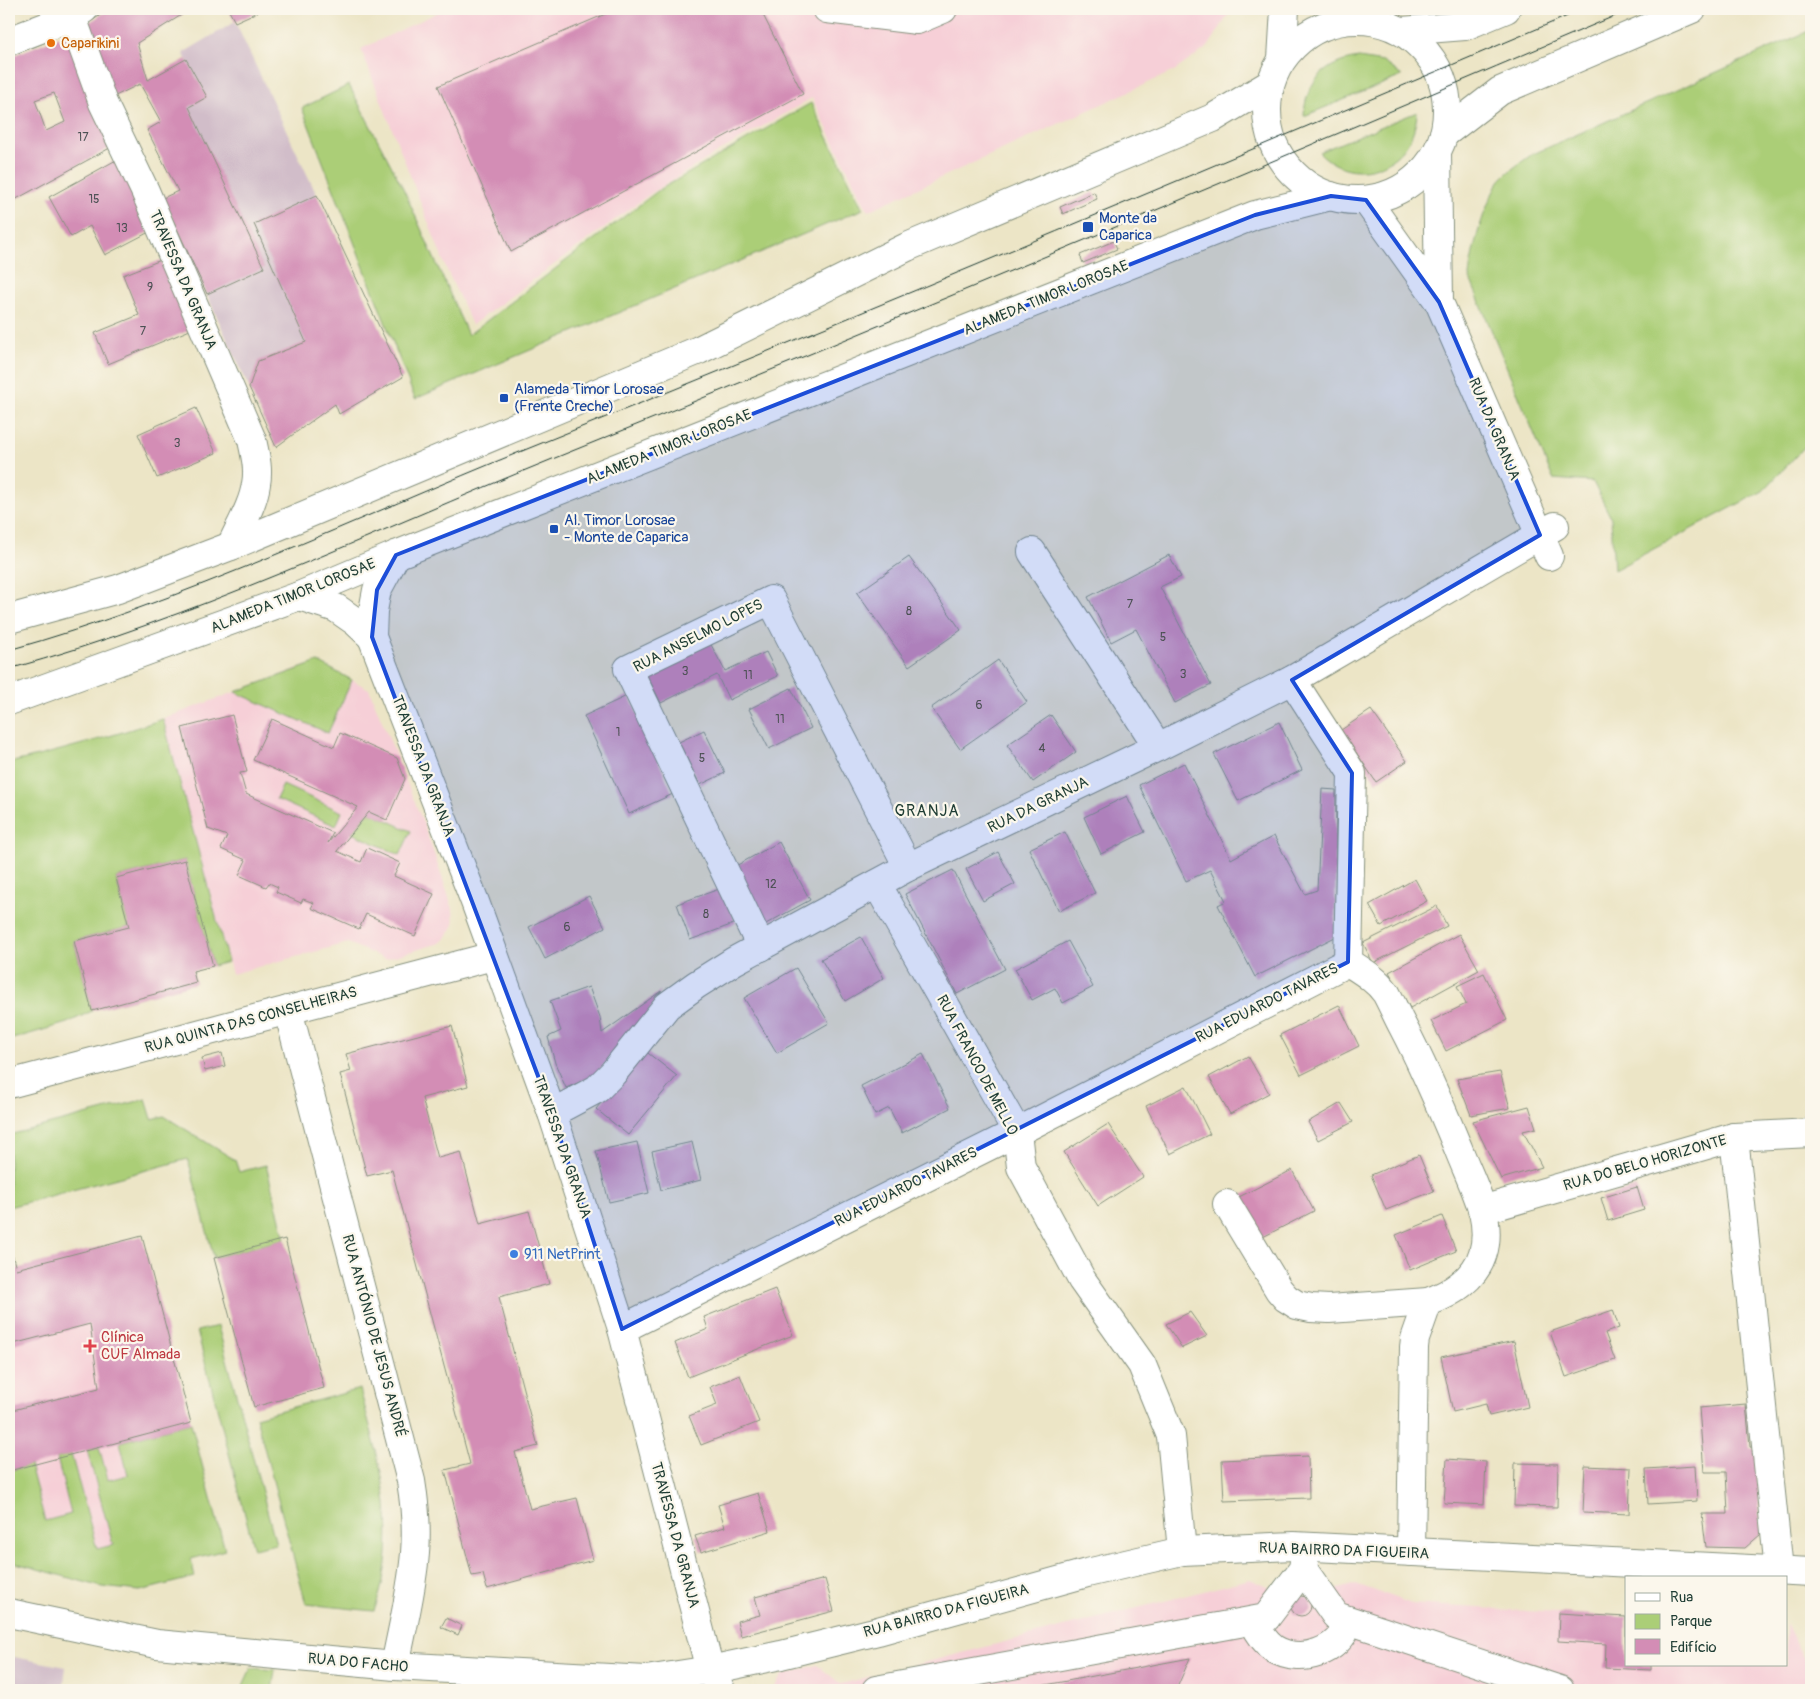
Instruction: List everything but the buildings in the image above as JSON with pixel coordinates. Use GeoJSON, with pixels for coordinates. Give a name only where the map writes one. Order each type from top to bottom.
{"type":"FeatureCollection","features":[{"type":"Feature","properties":{"kind":"street"},"geometry":{"type":"LineString","coordinates":[[827,9],[917,20],[943,9]]}},
{"type":"Feature","properties":{"kind":"street"},"geometry":{"type":"LineString","coordinates":[[1282,59],[1285,9]]}},
{"type":"Feature","properties":{"kind":"street"},"geometry":{"type":"LineString","coordinates":[[1506,9],[1465,26],[1402,32],[1363,14],[1320,27],[1299,41],[1282,59],[1270,84],[1267,122],[1272,141],[1280,158],[1294,174],[1311,187],[1331,196],[1366,200],[1394,192],[1419,176],[1440,143],[1500,91],[1692,9]]}},
{"type":"Feature","properties":{"kind":"street"},"geometry":{"type":"LineString","coordinates":[[9,41],[75,12]]}},
{"type":"Feature","properties":{"kind":"street","name":"TRAVESSA DA GRANJA"},"geometry":{"type":"LineString","coordinates":[[75,12],[103,103],[145,191],[252,440],[256,461],[256,483],[251,503],[231,546]]}},
{"type":"Feature","properties":{"kind":"street","name":"RUA DA GRANJA"},"geometry":{"type":"LineString","coordinates":[[1402,32],[1423,48],[1438,70],[1445,88],[1448,111],[1440,143],[1439,302]]}},
{"type":"Feature","properties":{"kind":"street"},"geometry":{"type":"LineString","coordinates":[[9,619],[118,589],[231,546],[699,350],[907,247],[1213,118],[1270,84]]}},
{"type":"Feature","properties":{"kind":"street","name":"ALAMEDA TIMOR LOROSAE"},"geometry":{"type":"LineString","coordinates":[[9,701],[300,596],[396,555],[1255,215],[1331,196]]}},
{"type":"Feature","properties":{"kind":"street","name":"RUA DA GRANJA"},"geometry":{"type":"LineString","coordinates":[[552,1113],[596,1089],[613,1073],[668,1006],[703,980],[908,868],[1292,680],[1548,539],[1439,302],[1366,200]]}},
{"type":"Feature","properties":{"kind":"street"},"geometry":{"type":"LineString","coordinates":[[1032,552],[1158,747]]}},
{"type":"Feature","properties":{"kind":"street","name":"TRAVESSA DA GRANJA"},"geometry":{"type":"LineString","coordinates":[[396,555],[377,590],[373,611],[372,637],[475,902],[493,956],[552,1113],[622,1329],[716,1680]]}},
{"type":"Feature","properties":{"kind":"street","name":"TRAVESSA DA GRANJA"},"geometry":{"type":"LineString","coordinates":[[300,596],[336,608],[356,622],[372,637]]}},
{"type":"Feature","properties":{"kind":"street","name":"RUA ANSELMO LOPES"},"geometry":{"type":"LineString","coordinates":[[761,947],[628,669],[771,600],[908,868]]}},
{"type":"Feature","properties":{"kind":"street"},"geometry":{"type":"LineString","coordinates":[[1292,680],[1352,772],[1348,962]]}},
{"type":"Feature","properties":{"kind":"street","name":"RUA FRANCO DE MELLO"},"geometry":{"type":"LineString","coordinates":[[878,884],[1017,1132],[1021,1167],[1082,1280],[1142,1365],[1172,1436],[1182,1551]]}},
{"type":"Feature","properties":{"kind":"street","name":"RUA QUINTA DAS CONSELHEIRAS"},"geometry":{"type":"LineString","coordinates":[[9,1084],[493,956]]}},
{"type":"Feature","properties":{"kind":"street","name":"RUA EDUARDO TAVARES"},"geometry":{"type":"LineString","coordinates":[[622,1329],[1017,1132],[1348,962],[1367,974],[1385,993],[1425,1068],[1482,1210],[1486,1237],[1478,1266],[1453,1291],[1428,1302],[1329,1309],[1311,1308],[1286,1298],[1279,1290],[1227,1204]]}},
{"type":"Feature","properties":{"kind":"street","name":"RUA ANTÓNIO DE JESUS ANDRÉ"},"geometry":{"type":"LineString","coordinates":[[288,1010],[411,1481],[415,1513],[415,1551],[413,1573],[395,1666]]}},
{"type":"Feature","properties":{"kind":"street","name":"RUA DO BELO HORIZONTE"},"geometry":{"type":"LineString","coordinates":[[1482,1210],[1734,1137],[1811,1132]]}},
{"type":"Feature","properties":{"kind":"street"},"geometry":{"type":"LineString","coordinates":[[1734,1137],[1779,1570]]}},
{"type":"Feature","properties":{"kind":"street"},"geometry":{"type":"LineString","coordinates":[[1412,1552],[1414,1347],[1428,1302]]}},
{"type":"Feature","properties":{"kind":"street","name":"RUA BAIRRO DA FIGUEIRA"},"geometry":{"type":"LineString","coordinates":[[716,1680],[780,1655],[1087,1573],[1182,1551],[1304,1558],[1412,1552],[1811,1572]]}},
{"type":"Feature","properties":{"kind":"street"},"geometry":{"type":"LineString","coordinates":[[876,1690],[1266,1618],[1304,1558],[1336,1616],[1349,1622],[1560,1690]]}},
{"type":"Feature","properties":{"kind":"street","name":"RUA DO FACHO"},"geometry":{"type":"LineString","coordinates":[[9,1613],[157,1644],[395,1666],[646,1680],[716,1680]]}},
{"type":"Feature","properties":{"kind":"street"},"geometry":{"type":"LineString","coordinates":[[1252,1621],[1261,1637],[1274,1648],[1290,1655],[1308,1656],[1324,1651],[1335,1643],[1346,1630],[1349,1622]]}},
{"type":"Feature","properties":{"kind":"highlighted area"},"geometry":{"type":"Polygon","coordinates":[[[1331,196],[1366,200],[1439,302],[1540,535],[1292,680],[1352,773],[1348,962],[622,1329],[552,1113],[372,637],[377,590],[396,555],[1255,215],[1331,196]]]}},
{"type":"Feature","properties":{"kind":"shaded area"},"geometry":{"type":"Polygon","coordinates":[[[445,9],[1232,9],[1208,47],[1174,71],[868,211],[812,98],[650,194],[472,325],[446,268],[361,49],[445,9]]]}},
{"type":"Feature","properties":{"kind":"shaded area"},"geometry":{"type":"Polygon","coordinates":[[[235,22],[403,377],[339,414],[334,404],[276,447],[163,198],[178,191],[147,130],[207,97],[183,53],[235,22]]]}},
{"type":"Feature","properties":{"kind":"shaded area"},"geometry":{"type":"Polygon","coordinates":[[[318,662],[369,689],[424,825],[453,909],[454,925],[446,938],[440,943],[385,959],[348,943],[232,974],[163,719],[318,662]]]}},
{"type":"Feature","properties":{"kind":"shaded area","name":"Clínica CUF Almada"},"geometry":{"type":"Polygon","coordinates":[[[142,1236],[225,1550],[191,1559],[195,1577],[140,1591],[102,1587],[9,1561],[9,1240],[17,1269],[142,1236]]]}},
{"type":"Feature","properties":{"kind":"shaded area"},"geometry":{"type":"Polygon","coordinates":[[[1250,1579],[1294,1599],[1356,1584],[1412,1604],[1625,1617],[1625,1666],[1788,1666],[1788,1627],[1811,1673],[1811,1690],[773,1690],[782,1675],[817,1665],[841,1684],[1250,1579]]]}},
{"type":"Feature","properties":{"kind":"shaded area"},"geometry":{"type":"Polygon","coordinates":[[[9,1656],[66,1667],[63,1690],[9,1690],[9,1656]]]}},
{"type":"Feature","properties":{"kind":"green space"},"geometry":{"type":"Polygon","coordinates":[[[1811,30],[1811,440],[1763,491],[1614,570],[1611,518],[1593,482],[1553,479],[1469,276],[1483,216],[1500,180],[1531,155],[1811,30]]]}},
{"type":"Feature","properties":{"kind":"green space"},"geometry":{"type":"Polygon","coordinates":[[[1359,58],[1383,62],[1402,76],[1304,116],[1308,93],[1320,76],[1327,69],[1337,64],[1359,58]]]}},
{"type":"Feature","properties":{"kind":"green space"},"geometry":{"type":"Polygon","coordinates":[[[349,85],[403,188],[468,335],[659,190],[811,103],[863,209],[415,399],[302,108],[349,85]]]}},
{"type":"Feature","properties":{"kind":"green space"},"geometry":{"type":"Polygon","coordinates":[[[1417,112],[1414,130],[1406,146],[1395,158],[1381,166],[1366,170],[1350,169],[1334,163],[1319,152],[1417,112]]]}},
{"type":"Feature","properties":{"kind":"green space"},"geometry":{"type":"Polygon","coordinates":[[[318,662],[352,680],[328,733],[235,692],[318,662]]]}},
{"type":"Feature","properties":{"kind":"green space"},"geometry":{"type":"Polygon","coordinates":[[[163,719],[228,962],[213,966],[185,860],[116,878],[129,927],[74,941],[92,1011],[67,1023],[9,1040],[9,763],[86,743],[163,719]]]}},
{"type":"Feature","properties":{"kind":"green space"},"geometry":{"type":"Polygon","coordinates":[[[283,785],[342,812],[336,826],[276,799],[283,785]]]}},
{"type":"Feature","properties":{"kind":"green space"},"geometry":{"type":"Polygon","coordinates":[[[369,812],[411,831],[400,855],[352,833],[369,812]]]}},
{"type":"Feature","properties":{"kind":"green space"},"geometry":{"type":"Polygon","coordinates":[[[146,1099],[152,1119],[164,1116],[235,1160],[239,1172],[266,1165],[285,1239],[214,1258],[188,1159],[9,1207],[9,1135],[146,1099]]]}},
{"type":"Feature","properties":{"kind":"green space"},"geometry":{"type":"Polygon","coordinates":[[[218,1326],[276,1544],[254,1549],[197,1331],[218,1326]]]}},
{"type":"Feature","properties":{"kind":"green space"},"geometry":{"type":"Polygon","coordinates":[[[360,1389],[381,1472],[388,1527],[383,1582],[374,1611],[306,1604],[256,1417],[360,1389]]]}},
{"type":"Feature","properties":{"kind":"green space"},"geometry":{"type":"Polygon","coordinates":[[[191,1423],[225,1550],[191,1559],[195,1577],[140,1591],[102,1587],[9,1561],[9,1471],[30,1465],[45,1521],[71,1514],[57,1458],[71,1454],[97,1549],[113,1545],[87,1450],[99,1447],[108,1480],[128,1475],[120,1442],[191,1423]]]}},
{"type":"Feature","properties":{"kind":"green space"},"geometry":{"type":"Polygon","coordinates":[[[251,1668],[275,1670],[272,1690],[241,1690],[251,1668]]]}},
{"type":"Feature","properties":{"kind":"tram line"},"geometry":{"type":"LineString","coordinates":[[9,650],[140,608],[270,557],[463,475],[1056,232],[1584,9]]}},
{"type":"Feature","properties":{"kind":"tram line"},"geometry":{"type":"LineString","coordinates":[[9,669],[147,625],[282,572],[1092,237],[1631,9]]}},
{"type":"Feature","properties":{"kind":"place","name":"Caparikini"},"geometry":{"type":"Point","coordinates":[51,43]}},
{"type":"Feature","properties":{"kind":"place","name":"Monte da Caparica"},"geometry":{"type":"Point","coordinates":[1088,227]}},
{"type":"Feature","properties":{"kind":"place","name":"Alameda Timor Lorosae (Frente Creche)"},"geometry":{"type":"Point","coordinates":[504,398]}},
{"type":"Feature","properties":{"kind":"place","name":"Al. Timor Lorosae - Monte de Caparica"},"geometry":{"type":"Point","coordinates":[554,529]}},
{"type":"Feature","properties":{"kind":"place","name":"911 NetPrint"},"geometry":{"type":"Point","coordinates":[514,1254]}},
{"type":"Feature","properties":{"kind":"place","name":"Clínica CUF Almada"},"geometry":{"type":"Point","coordinates":[90,1346]}},
{"type":"Feature","properties":{"kind":"district","name":"GRANJA"},"geometry":{"type":"Point","coordinates":[927,811]}}]}
